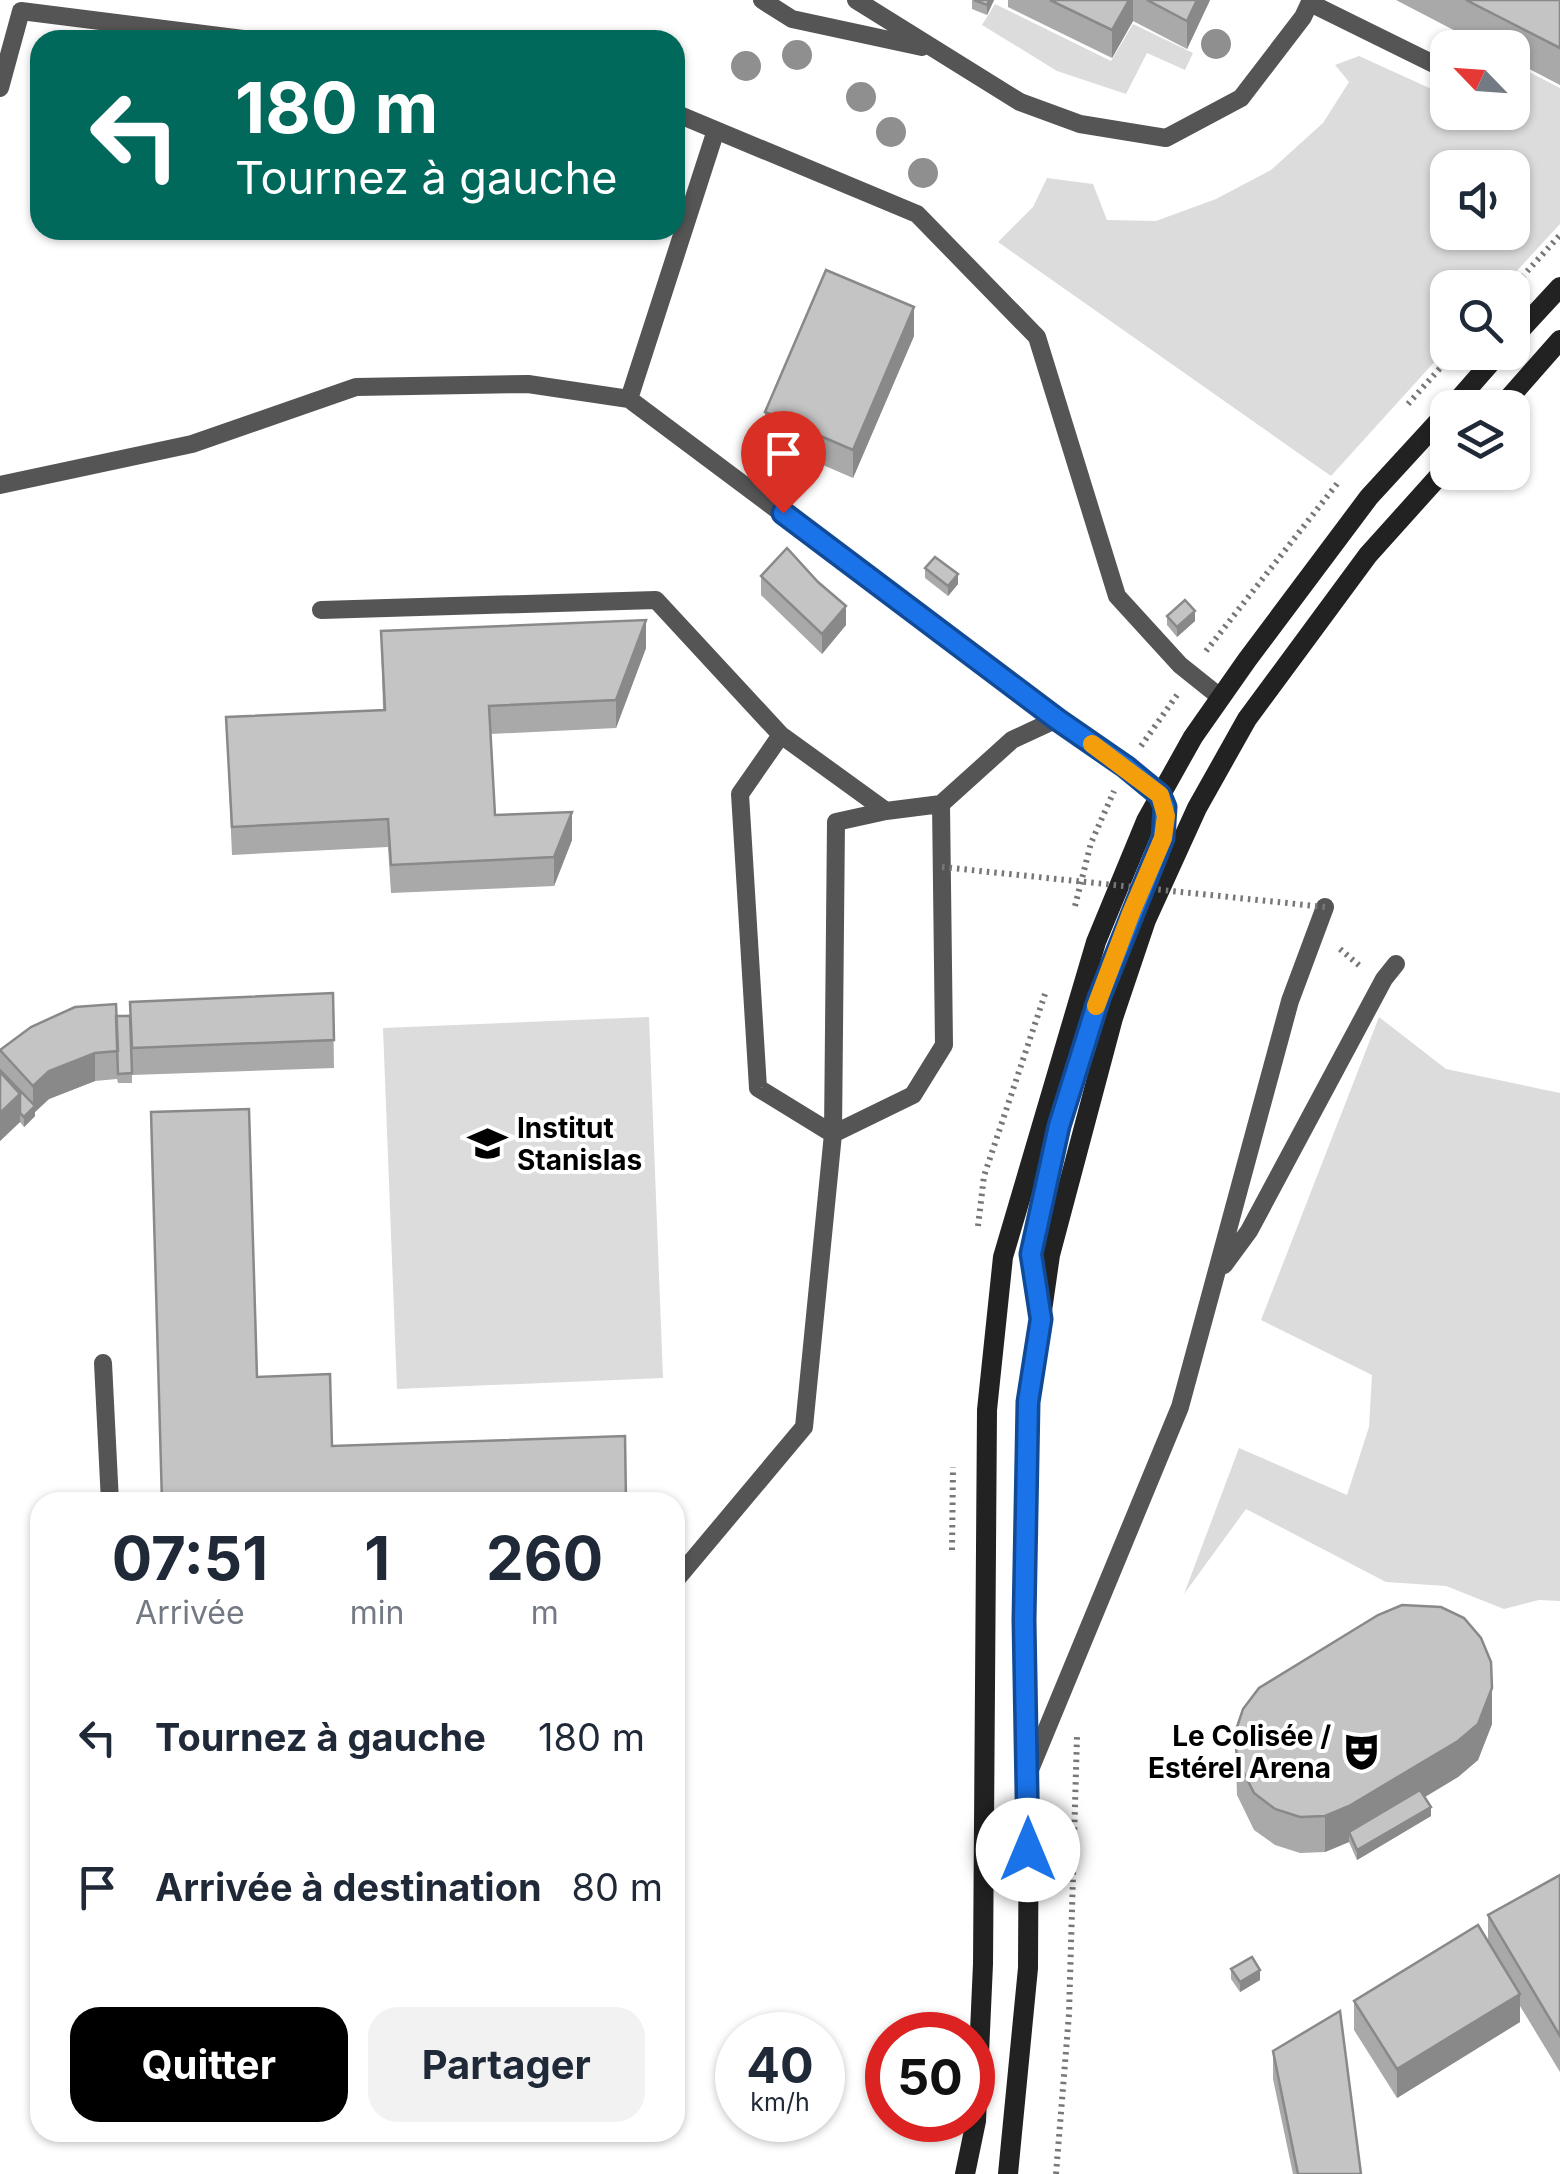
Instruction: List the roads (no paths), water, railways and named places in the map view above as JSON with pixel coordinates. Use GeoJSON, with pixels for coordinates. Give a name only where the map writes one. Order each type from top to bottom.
{"type":"FeatureCollection","features":[{"type":"Feature","properties":{"kind":"main road"},"geometry":{"type":"LineString","coordinates":[[1530,320],[1560,287]]}},
{"type":"Feature","properties":{"kind":"main road"},"geometry":{"type":"LineString","coordinates":[[1516,390],[1560,340]]}},
{"type":"Feature","properties":{"kind":"main road"},"geometry":{"type":"LineString","coordinates":[[1466,390],[1484,370]]}},
{"type":"Feature","properties":{"kind":"main road"},"geometry":{"type":"LineString","coordinates":[[966,2174],[976,2121],[982,1964],[987,1410],[1003,1257],[1096,942],[1146,820],[1220,697],[1369,498],[1430,430]]}},
{"type":"Feature","properties":{"kind":"main road"},"geometry":{"type":"LineString","coordinates":[[1008,2174],[1028,1968],[1029,1772],[1024,1620],[1028,1402],[1050,1254],[1113,1018],[1146,920],[1197,808],[1248,718],[1368,555],[1430,486]]}},
{"type":"Feature","properties":{"kind":"lane"},"geometry":{"type":"LineString","coordinates":[[762,0],[792,18],[937,51]]}},
{"type":"Feature","properties":{"kind":"lane"},"geometry":{"type":"LineString","coordinates":[[856,0],[1020,102],[1080,124],[1166,138],[1241,98],[1304,17],[1310,1],[1430,61]]}},
{"type":"Feature","properties":{"kind":"lane"},"geometry":{"type":"LineString","coordinates":[[0,88],[21,11],[172,30]]}},
{"type":"Feature","properties":{"kind":"lane"},"geometry":{"type":"LineString","coordinates":[[685,117],[917,214],[1037,336],[1118,596],[1191,674],[1220,697]]}},
{"type":"Feature","properties":{"kind":"lane"},"geometry":{"type":"LineString","coordinates":[[685,226],[716,130]]}},
{"type":"Feature","properties":{"kind":"lane"},"geometry":{"type":"LineString","coordinates":[[629,400],[681,240]]}},
{"type":"Feature","properties":{"kind":"lane"},"geometry":{"type":"LineString","coordinates":[[0,485],[192,444],[356,387],[528,384],[629,400],[1126,767],[1160,795],[1166,816],[1163,838],[1099,998],[1059,1126],[1031,1254],[1041,1319]]}},
{"type":"Feature","properties":{"kind":"lane"},"geometry":{"type":"LineString","coordinates":[[321,610],[656,600],[781,735],[886,811]]}},
{"type":"Feature","properties":{"kind":"lane"},"geometry":{"type":"LineString","coordinates":[[685,1569],[804,1426],[833,1134],[836,822],[942,804],[1012,740],[1058,720]]}},
{"type":"Feature","properties":{"kind":"lane"},"geometry":{"type":"LineString","coordinates":[[781,735],[740,794],[758,1088],[833,1134]]}},
{"type":"Feature","properties":{"kind":"lane"},"geometry":{"type":"LineString","coordinates":[[833,1134],[913,1094],[944,1045],[942,804]]}},
{"type":"Feature","properties":{"kind":"lane"},"geometry":{"type":"LineString","coordinates":[[1029,1772],[1180,1406],[1290,1000],[1328,914]]}},
{"type":"Feature","properties":{"kind":"lane"},"geometry":{"type":"LineString","coordinates":[[1218,1274],[1248,1231],[1384,979],[1396,964]]}},
{"type":"Feature","properties":{"kind":"lane"},"geometry":{"type":"LineString","coordinates":[[103,1363],[109,1492]]}},
{"type":"Feature","properties":{"kind":"place","name":"Institut Stanislas"},"geometry":{"type":"Point","coordinates":[487,1144]}},
{"type":"Feature","properties":{"kind":"place","name":"Le Colisée / Estérel Arena"},"geometry":{"type":"Point","coordinates":[1361,1752]}}]}
